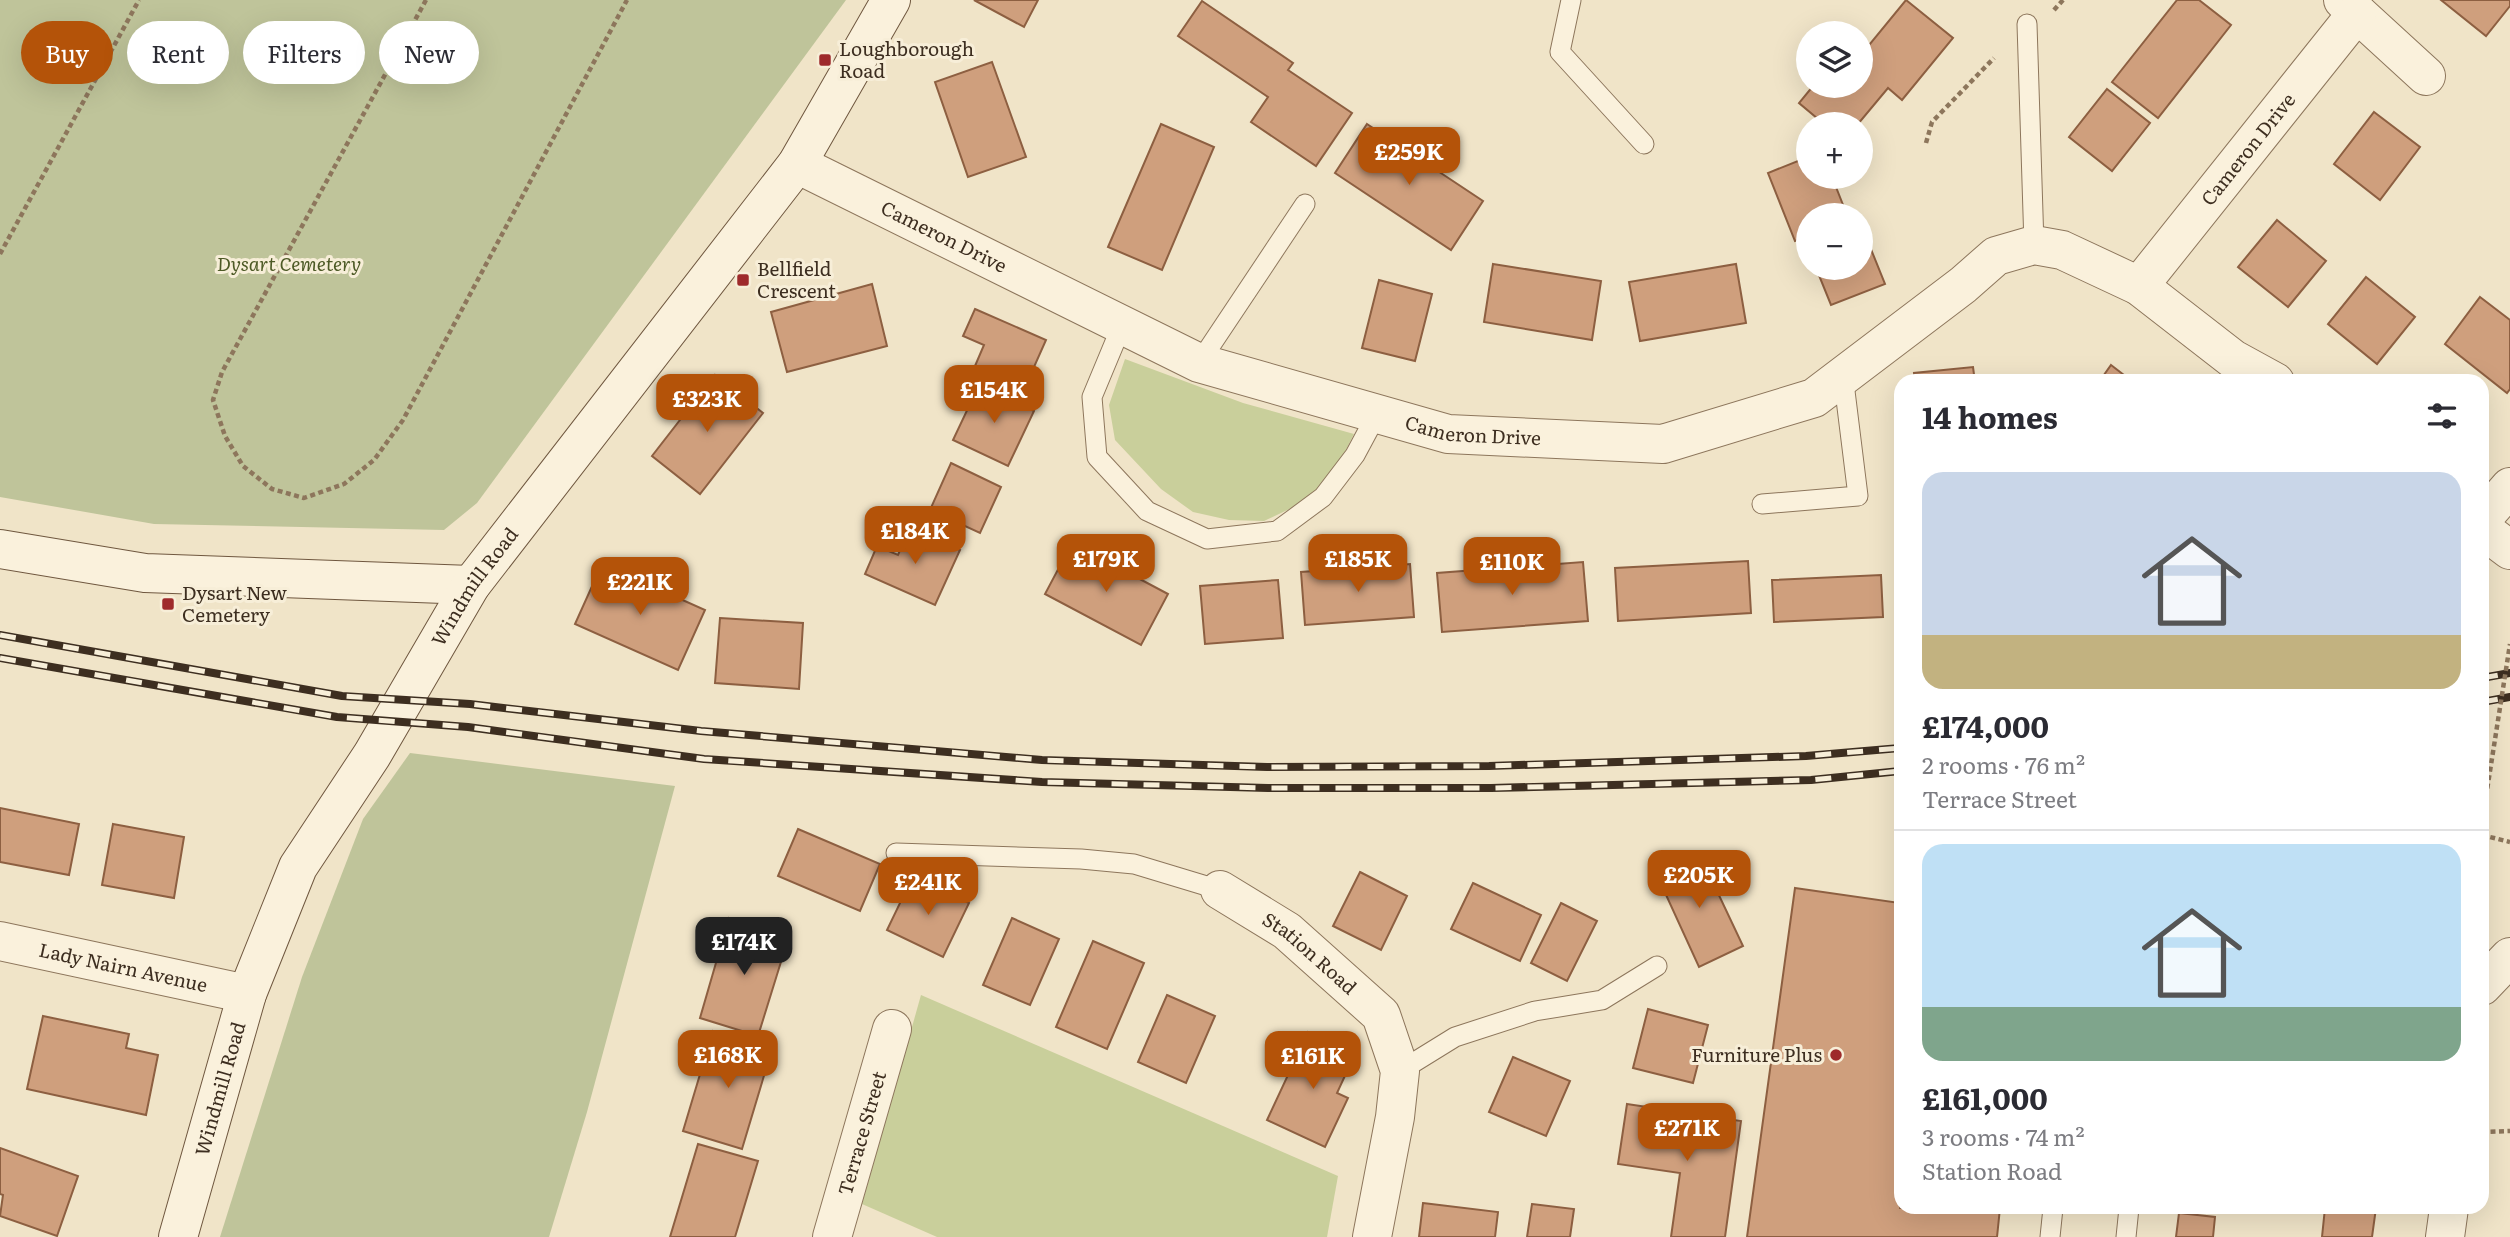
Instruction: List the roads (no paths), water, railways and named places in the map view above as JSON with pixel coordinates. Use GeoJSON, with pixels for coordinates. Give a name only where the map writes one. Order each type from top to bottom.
{"type":"FeatureCollection","features":[{"type":"Feature","properties":{"kind":"street","name":"Windmill Road"},"geometry":{"type":"LineString","coordinates":[[178,1237],[247,994],[298,867],[372,755],[471,585],[797,164],[891,0]]}},
{"type":"Feature","properties":{"kind":"street","name":"Cameron Drive"},"geometry":{"type":"LineString","coordinates":[[2139,286],[2350,6],[2426,76]]}},
{"type":"Feature","properties":{"kind":"street","name":"Cameron Drive"},"geometry":{"type":"LineString","coordinates":[[797,164],[1199,363],[1448,434],[1663,444],[1814,398],[1963,285],[1996,256],[2034,245],[2062,250],[2139,286],[2233,359],[2260,374]]}},
{"type":"Feature","properties":{"kind":"street"},"geometry":{"type":"LineString","coordinates":[[2489,511],[2510,487]]}},
{"type":"Feature","properties":{"kind":"street"},"geometry":{"type":"LineString","coordinates":[[2489,534],[2510,550]]}},
{"type":"Feature","properties":{"kind":"street"},"geometry":{"type":"LineString","coordinates":[[0,550],[145,573],[471,585]]}},
{"type":"Feature","properties":{"kind":"street","name":"Station Road"},"geometry":{"type":"LineString","coordinates":[[1220,890],[1287,931],[1381,1015],[1400,1071],[1395,1117],[1372,1237]]}},
{"type":"Feature","properties":{"kind":"street","name":"Lady Nairn Avenue"},"geometry":{"type":"LineString","coordinates":[[0,942],[247,994]]}},
{"type":"Feature","properties":{"kind":"street"},"geometry":{"type":"LineString","coordinates":[[2489,979],[2510,957]]}},
{"type":"Feature","properties":{"kind":"street","name":"Terrace Street"},"geometry":{"type":"LineString","coordinates":[[832,1237],[892,1029]]}},
{"type":"Feature","properties":{"kind":"street"},"geometry":{"type":"LineString","coordinates":[[2445,1237],[2448,1214]]}},
{"type":"Feature","properties":{"kind":"lane"},"geometry":{"type":"LineString","coordinates":[[1571,0],[1560,52],[1644,144]]}},
{"type":"Feature","properties":{"kind":"lane"},"geometry":{"type":"LineString","coordinates":[[2027,24],[2034,245]]}},
{"type":"Feature","properties":{"kind":"lane"},"geometry":{"type":"LineString","coordinates":[[1199,363],[1305,204]]}},
{"type":"Feature","properties":{"kind":"lane"},"geometry":{"type":"LineString","coordinates":[[1122,325],[1092,397],[1097,457],[1147,511],[1207,539],[1277,531],[1323,497],[1355,455],[1377,414]]}},
{"type":"Feature","properties":{"kind":"lane"},"geometry":{"type":"LineString","coordinates":[[1762,504],[1858,496],[1843,375]]}},
{"type":"Feature","properties":{"kind":"lane"},"geometry":{"type":"LineString","coordinates":[[896,853],[1081,859],[1134,864],[1220,890]]}},
{"type":"Feature","properties":{"kind":"lane"},"geometry":{"type":"LineString","coordinates":[[1400,1071],[1455,1037],[1535,1012],[1602,1000],[1657,966]]}},
{"type":"Feature","properties":{"kind":"lane"},"geometry":{"type":"LineString","coordinates":[[2050,1237],[2052,1214]]}},
{"type":"Feature","properties":{"kind":"lane"},"geometry":{"type":"LineString","coordinates":[[2126,1237],[2128,1214]]}},
{"type":"Feature","properties":{"kind":"railway"},"geometry":{"type":"LineString","coordinates":[[0,635],[342,696],[470,704],[701,731],[1042,760],[1267,767],[1489,766],[1806,756],[1894,749]]}},
{"type":"Feature","properties":{"kind":"railway"},"geometry":{"type":"LineString","coordinates":[[0,658],[337,717],[468,727],[704,759],[1042,782],[1268,788],[1491,788],[1811,780],[1894,772]]}},
{"type":"Feature","properties":{"kind":"railway"},"geometry":{"type":"LineString","coordinates":[[2489,677],[2510,673]]}},
{"type":"Feature","properties":{"kind":"railway"},"geometry":{"type":"LineString","coordinates":[[2489,701],[2510,697]]}},
{"type":"Feature","properties":{"kind":"place","name":"Loughborough Road"},"geometry":{"type":"Point","coordinates":[825,60]}},
{"type":"Feature","properties":{"kind":"place","name":"Bellfield Crescent"},"geometry":{"type":"Point","coordinates":[743,280]}},
{"type":"Feature","properties":{"kind":"place","name":"Dysart New Cemetery"},"geometry":{"type":"Point","coordinates":[168,604]}},
{"type":"Feature","properties":{"kind":"place","name":"Furniture Plus"},"geometry":{"type":"Point","coordinates":[1836,1055]}},
{"type":"Feature","properties":{"kind":"park label","name":"Dysart Cemetery"},"geometry":{"type":"Point","coordinates":[289,264]}}]}
